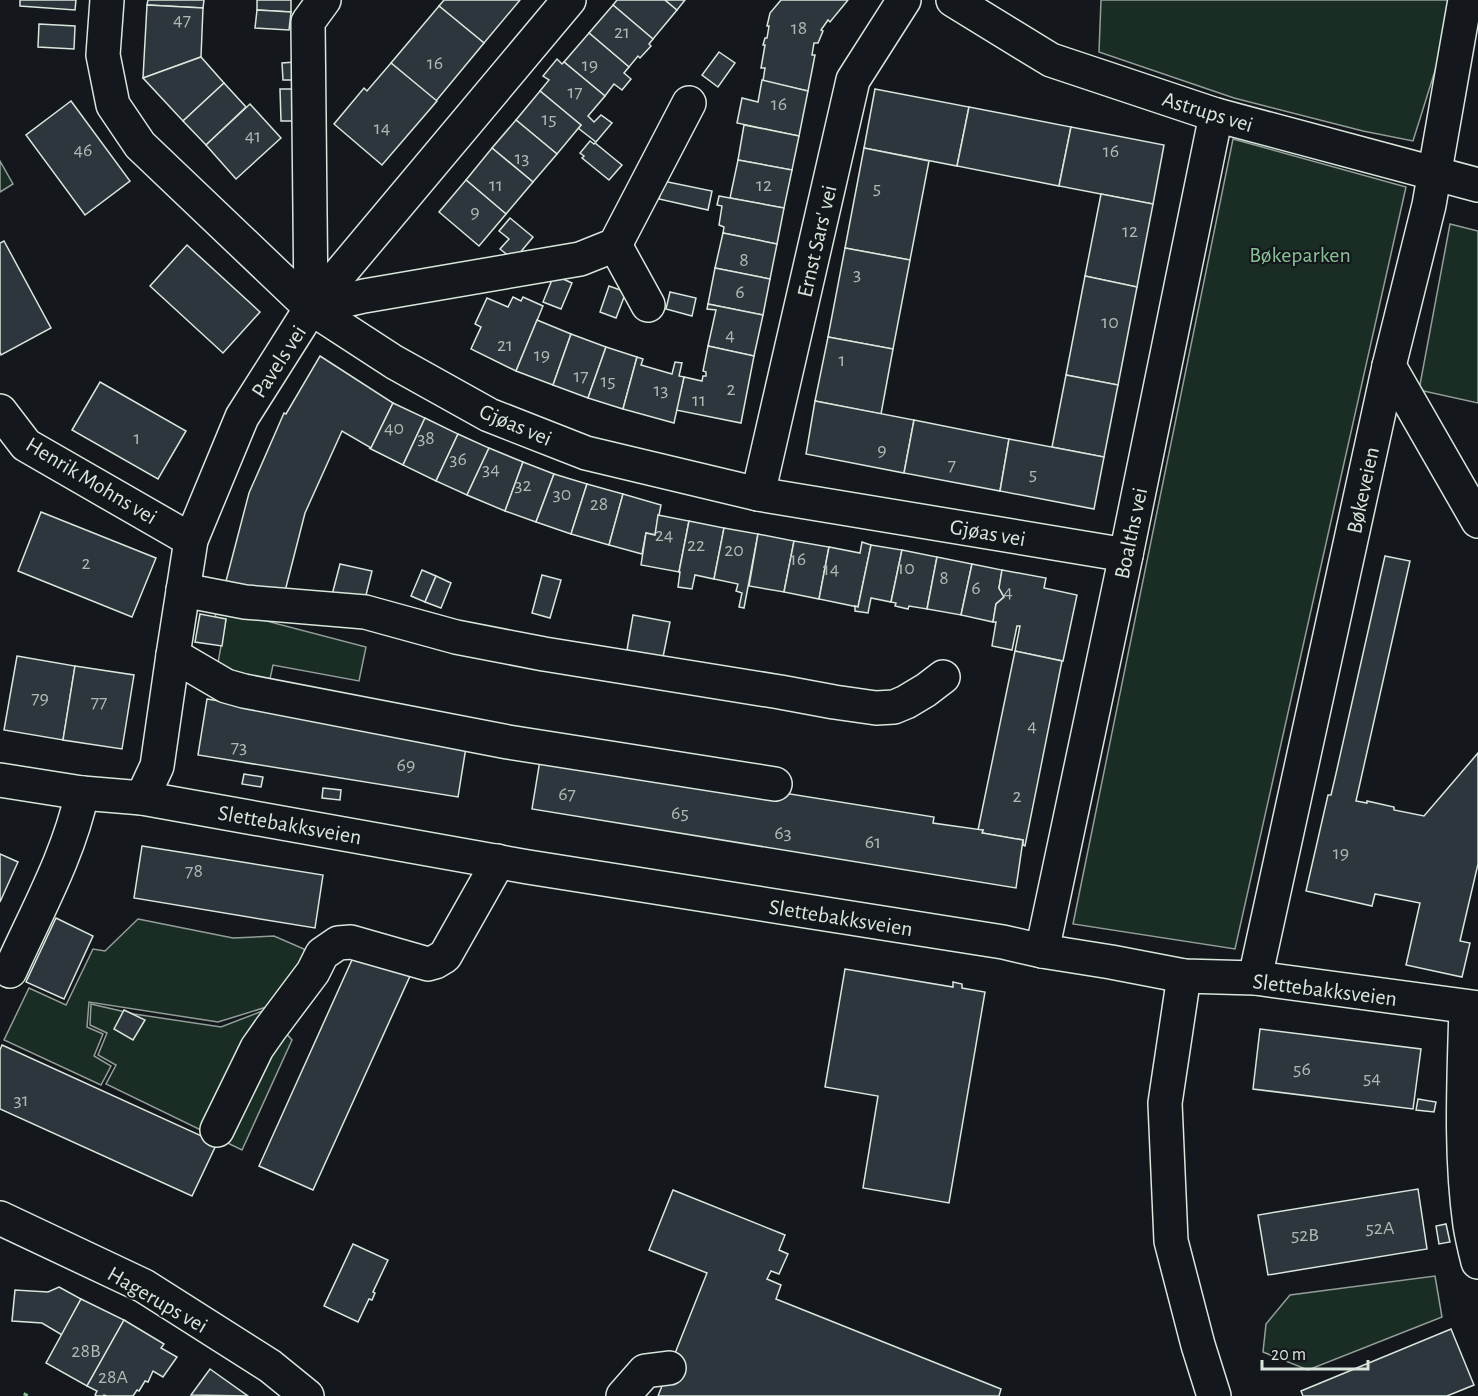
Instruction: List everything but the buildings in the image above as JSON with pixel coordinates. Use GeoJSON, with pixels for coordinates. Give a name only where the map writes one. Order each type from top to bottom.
{"type":"FeatureCollection","features":[{"type":"Feature","properties":{"kind":"street","name":"Gjøas vei"},"geometry":{"type":"LineString","coordinates":[[107,0],[103,55],[113,105],[140,145],[311,308],[394,362],[489,415],[586,453],[758,494],[1126,555]]}},
{"type":"Feature","properties":{"kind":"street"},"geometry":{"type":"LineString","coordinates":[[324,0],[308,22],[311,308],[364,296],[579,259],[615,245],[689,103]]}},
{"type":"Feature","properties":{"kind":"street","name":"Pavels vei"},"geometry":{"type":"LineString","coordinates":[[142,798],[157,766],[172,655],[192,540],[242,417],[311,308],[569,0]]}},
{"type":"Feature","properties":{"kind":"street","name":"Ernst Sars' vei"},"geometry":{"type":"LineString","coordinates":[[758,494],[853,80],[903,0]]}},
{"type":"Feature","properties":{"kind":"street","name":"Astrups vei"},"geometry":{"type":"LineString","coordinates":[[953,0],[1051,60],[1216,115],[1478,185]]}},
{"type":"Feature","properties":{"kind":"street","name":"Bøkeveien"},"geometry":{"type":"LineString","coordinates":[[1255,978],[1389,366],[1436,174],[1465,0]]}},
{"type":"Feature","properties":{"kind":"street","name":"Boalths vei"},"geometry":{"type":"LineString","coordinates":[[1042,951],[1216,115]]}},
{"type":"Feature","properties":{"kind":"street"},"geometry":{"type":"LineString","coordinates":[[615,245],[648,305]]}},
{"type":"Feature","properties":{"kind":"street"},"geometry":{"type":"LineString","coordinates":[[1389,366],[1478,521]]}},
{"type":"Feature","properties":{"kind":"street","name":"Henrik Mohns vei"},"geometry":{"type":"LineString","coordinates":[[0,411],[26,445],[192,540]]}},
{"type":"Feature","properties":{"kind":"street"},"geometry":{"type":"LineString","coordinates":[[183,590],[246,602],[365,612],[456,638],[876,708],[894,707],[906,702],[943,677]]}},
{"type":"Feature","properties":{"kind":"street"},"geometry":{"type":"LineString","coordinates":[[172,655],[226,686],[244,691],[508,742],[775,784]]}},
{"type":"Feature","properties":{"kind":"street","name":"Slettebakksveien"},"geometry":{"type":"LineString","coordinates":[[0,780],[82,793],[142,798],[691,894],[1003,942],[1184,976],[1255,978],[1472,1008],[1463,1104],[1464,1169],[1470,1227],[1478,1262]]}},
{"type":"Feature","properties":{"kind":"street"},"geometry":{"type":"LineString","coordinates":[[10,971],[58,868],[82,793]]}},
{"type":"Feature","properties":{"kind":"street"},"geometry":{"type":"LineString","coordinates":[[217,1130],[257,1048],[313,972],[322,954],[338,944],[351,942],[428,964],[435,962],[445,956],[484,889],[497,861]]}},
{"type":"Feature","properties":{"kind":"street"},"geometry":{"type":"LineString","coordinates":[[1184,976],[1166,1103],[1171,1241],[1214,1396]]}},
{"type":"Feature","properties":{"kind":"street","name":"Hagerups vei"},"geometry":{"type":"LineString","coordinates":[[0,1218],[144,1286],[270,1366],[307,1396]]}},
{"type":"Feature","properties":{"kind":"street"},"geometry":{"type":"LineString","coordinates":[[623,1396],[645,1371],[669,1368]]}},
{"type":"Feature","properties":{"kind":"green space"},"geometry":{"type":"Polygon","coordinates":[[[1101,0],[1452,0],[1450,23],[1413,141],[1363,131],[1234,98],[1099,52],[1101,0]]]}},
{"type":"Feature","properties":{"kind":"green space","name":"Bøkeparken"},"geometry":{"type":"Polygon","coordinates":[[[1233,139],[1406,187],[1235,949],[1073,924],[1233,139]]]}},
{"type":"Feature","properties":{"kind":"green space"},"geometry":{"type":"Polygon","coordinates":[[[0,161],[13,184],[0,192],[0,161]]]}},
{"type":"Feature","properties":{"kind":"green space"},"geometry":{"type":"Polygon","coordinates":[[[1450,224],[1478,231],[1478,403],[1419,390],[1450,224]]]}},
{"type":"Feature","properties":{"kind":"green space"},"geometry":{"type":"Polygon","coordinates":[[[217,608],[366,647],[359,681],[273,665],[268,688],[217,668],[226,619],[215,617],[217,608]]]}},
{"type":"Feature","properties":{"kind":"green space"},"geometry":{"type":"Polygon","coordinates":[[[138,919],[233,938],[274,936],[304,949],[307,967],[273,1005],[218,1022],[89,1002],[87,1027],[103,1034],[94,1056],[111,1066],[101,1085],[4,1040],[29,988],[66,1005],[93,949],[105,951],[138,919]]]}},
{"type":"Feature","properties":{"kind":"green space"},"geometry":{"type":"Polygon","coordinates":[[[91,1004],[134,1014],[221,1027],[265,1010],[292,1040],[242,1150],[106,1084],[116,1065],[98,1055],[107,1033],[90,1025],[91,1004]]]}},
{"type":"Feature","properties":{"kind":"green space"},"geometry":{"type":"Polygon","coordinates":[[[1435,1276],[1442,1317],[1308,1370],[1263,1352],[1266,1324],[1290,1295],[1435,1276]]]}},
{"type":"Feature","properties":{"kind":"hedge"},"geometry":{"type":"LineString","coordinates":[[25,1396],[28,1390]]}}]}
